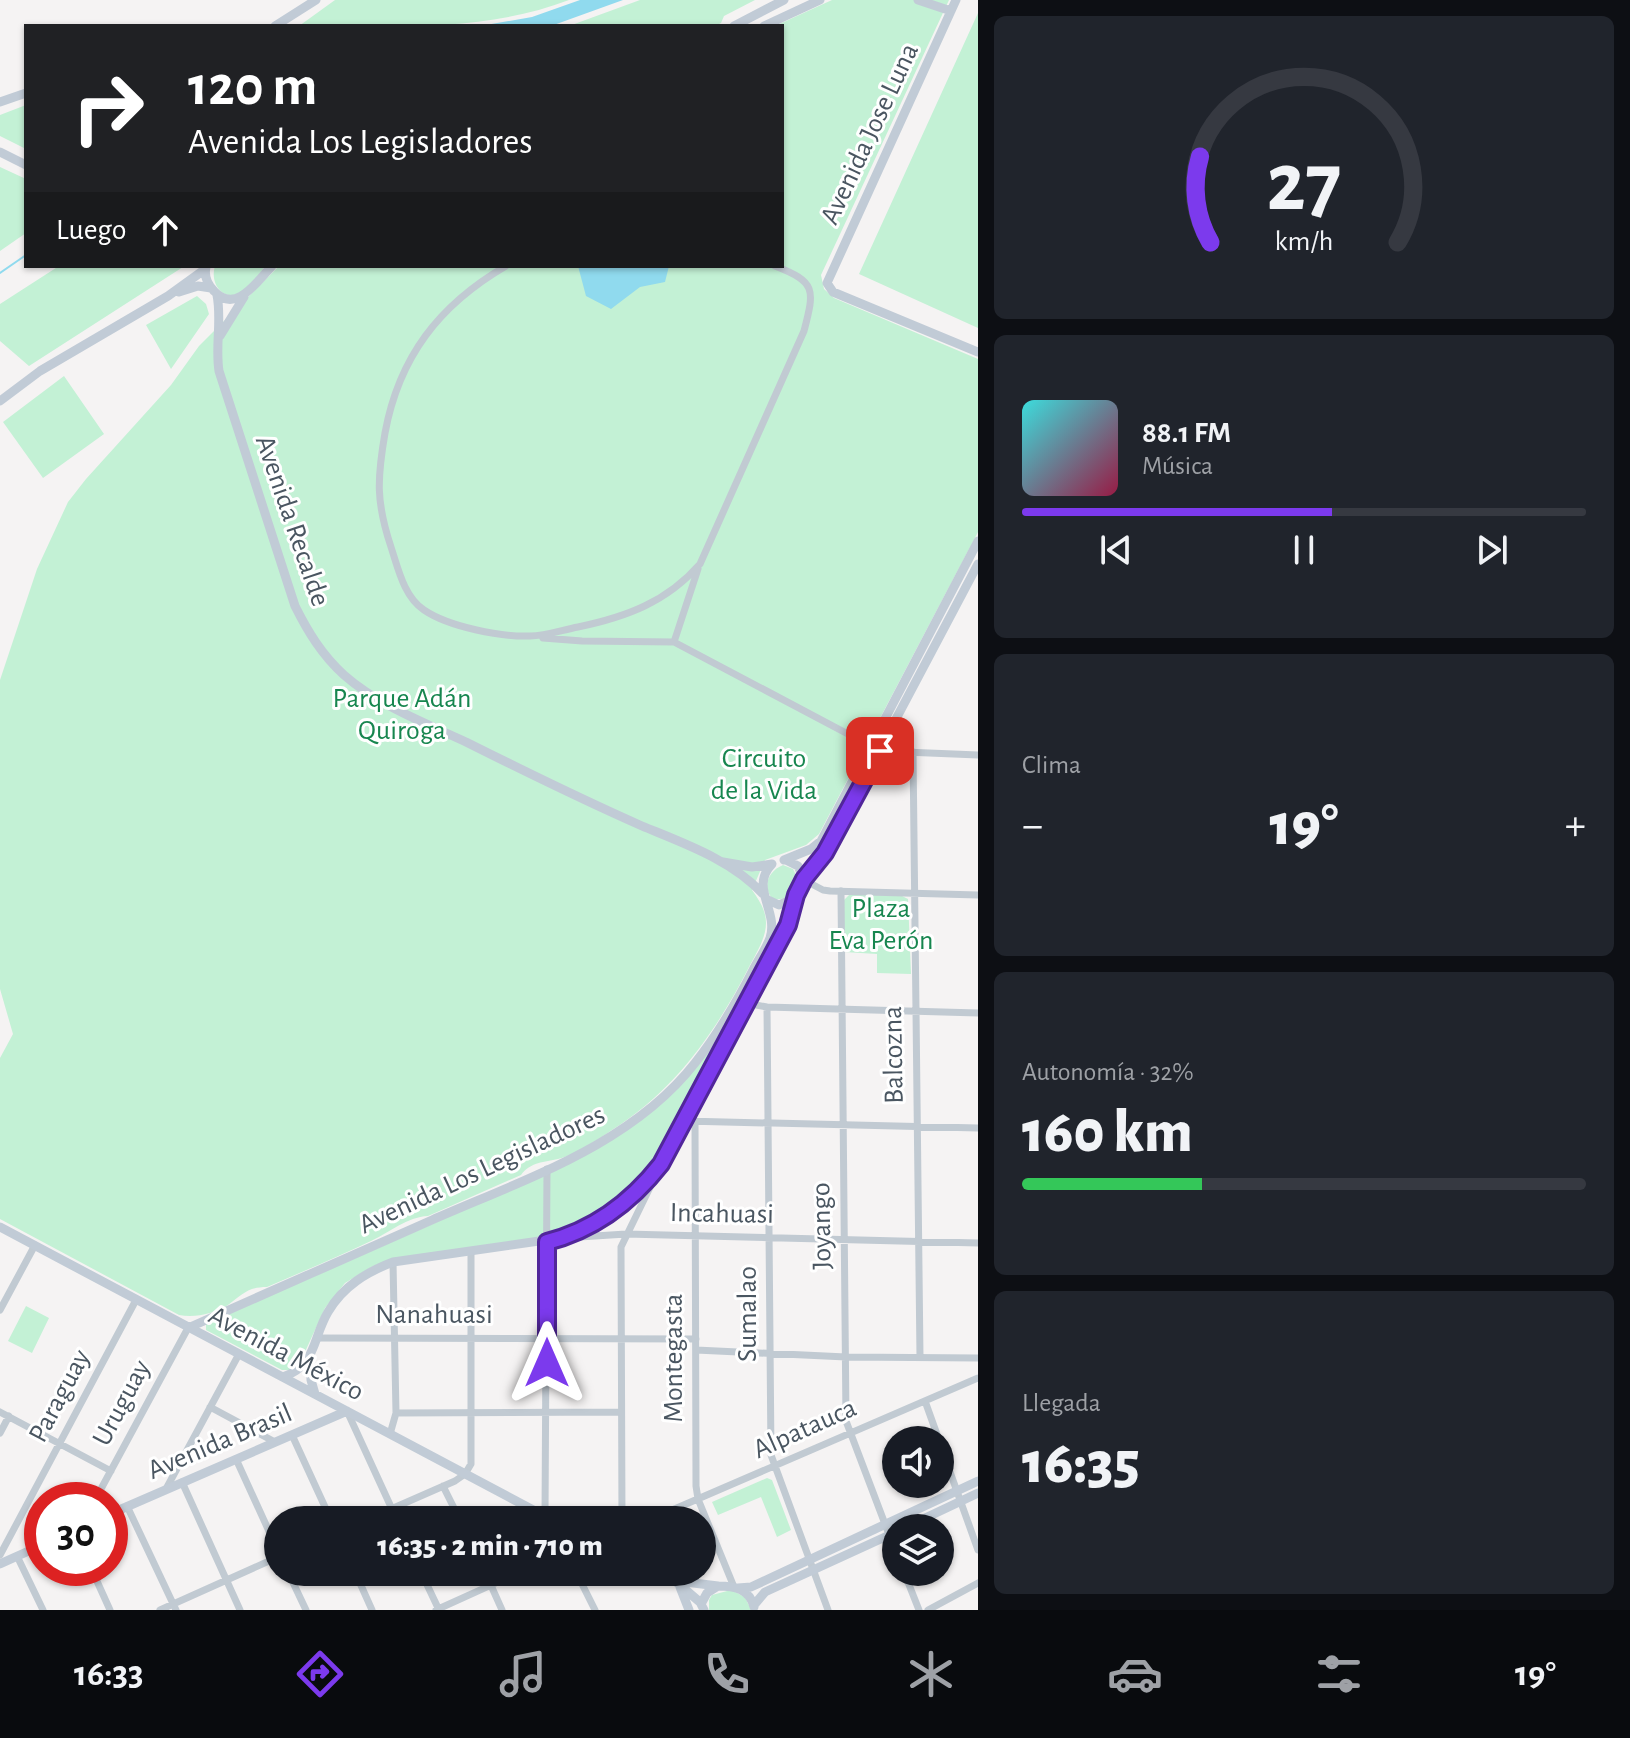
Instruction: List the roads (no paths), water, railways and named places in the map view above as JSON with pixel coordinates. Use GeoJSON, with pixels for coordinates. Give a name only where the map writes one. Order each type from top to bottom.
{"type":"FeatureCollection","features":[{"type":"Feature","properties":{"kind":"main road"},"geometry":{"type":"LineString","coordinates":[[278,24],[316,0]]}},
{"type":"Feature","properties":{"kind":"main road"},"geometry":{"type":"LineString","coordinates":[[738,24],[784,0]]}},
{"type":"Feature","properties":{"kind":"main road"},"geometry":{"type":"LineString","coordinates":[[768,24],[820,0]]}},
{"type":"Feature","properties":{"kind":"main road"},"geometry":{"type":"LineString","coordinates":[[918,0],[951,11]]}},
{"type":"Feature","properties":{"kind":"main road","name":"Avenida Jose Luna"},"geometry":{"type":"LineString","coordinates":[[956,0],[827,279],[828,287],[833,292],[978,352]]}},
{"type":"Feature","properties":{"kind":"main road"},"geometry":{"type":"LineString","coordinates":[[0,102],[24,94]]}},
{"type":"Feature","properties":{"kind":"main road"},"geometry":{"type":"LineString","coordinates":[[0,152],[24,164]]}},
{"type":"Feature","properties":{"kind":"main road"},"geometry":{"type":"LineString","coordinates":[[0,401],[40,371],[168,296],[204,268]]}},
{"type":"Feature","properties":{"kind":"main road","name":"Avenida Recalde"},"geometry":{"type":"LineString","coordinates":[[204,268],[220,308],[219,371],[295,606],[309,634],[326,657],[345,676],[386,703],[598,806],[679,840],[716,860],[765,897]]}},
{"type":"Feature","properties":{"kind":"main road"},"geometry":{"type":"LineString","coordinates":[[218,339],[246,294],[269,268]]}},
{"type":"Feature","properties":{"kind":"main road"},"geometry":{"type":"LineString","coordinates":[[168,296],[193,287],[214,291],[230,299],[246,294]]}},
{"type":"Feature","properties":{"kind":"main road"},"geometry":{"type":"LineString","coordinates":[[978,541],[875,748],[825,853],[796,895],[782,905],[775,905],[765,897],[763,878],[772,864],[811,849],[821,841],[875,748],[975,575],[978,564]]}},
{"type":"Feature","properties":{"kind":"main road","name":"Avenida Recalde"},"geometry":{"type":"LineString","coordinates":[[716,860],[752,867],[772,864]]}},
{"type":"Feature","properties":{"kind":"main road"},"geometry":{"type":"LineString","coordinates":[[784,860],[795,864],[804,880]]}},
{"type":"Feature","properties":{"kind":"main road","name":"Avenida Los Legisladores"},"geometry":{"type":"LineString","coordinates":[[188,1328],[547,1169],[626,1127],[653,1107],[693,1067],[742,1002],[788,925],[796,895]]}},
{"type":"Feature","properties":{"kind":"main road","name":"Avenida Los Legisladores"},"geometry":{"type":"LineString","coordinates":[[315,1394],[310,1357],[328,1311],[347,1288],[373,1270],[393,1262],[560,1238],[620,1206],[646,1183],[690,1121],[770,938],[772,925],[765,897]]}},
{"type":"Feature","properties":{"kind":"main road","name":"Avenida México"},"geometry":{"type":"LineString","coordinates":[[0,1227],[525,1506]]}},
{"type":"Feature","properties":{"kind":"main road"},"geometry":{"type":"LineString","coordinates":[[283,1377],[302,1368],[310,1357]]}},
{"type":"Feature","properties":{"kind":"main road","name":"Avenida Brasil"},"geometry":{"type":"LineString","coordinates":[[128,1506],[347,1411]]}},
{"type":"Feature","properties":{"kind":"main road"},"geometry":{"type":"LineString","coordinates":[[908,1514],[978,1481]]}},
{"type":"Feature","properties":{"kind":"main road"},"geometry":{"type":"LineString","coordinates":[[934,1514],[978,1493]]}},
{"type":"Feature","properties":{"kind":"main road"},"geometry":{"type":"LineString","coordinates":[[755,1608],[765,1592],[882,1526]]}},
{"type":"Feature","properties":{"kind":"main road"},"geometry":{"type":"LineString","coordinates":[[680,1586],[701,1607],[707,1593],[718,1586],[751,1587],[882,1537]]}},
{"type":"Feature","properties":{"kind":"main road"},"geometry":{"type":"LineString","coordinates":[[0,1564],[24,1553]]}},
{"type":"Feature","properties":{"kind":"main road"},"geometry":{"type":"LineString","coordinates":[[678,1586],[689,1610]]}},
{"type":"Feature","properties":{"kind":"main road"},"geometry":{"type":"LineString","coordinates":[[736,1588],[750,1596],[755,1608]]}},
{"type":"Feature","properties":{"kind":"street"},"geometry":{"type":"LineString","coordinates":[[503,268],[472,288],[446,311],[413,353],[403,371],[388,418],[377,492],[399,571],[416,603],[425,611],[469,628],[582,641],[674,642],[875,748],[978,755]]}},
{"type":"Feature","properties":{"kind":"street"},"geometry":{"type":"LineString","coordinates":[[674,642],[700,564],[804,331],[811,304],[810,292],[801,276],[780,268]]}},
{"type":"Feature","properties":{"kind":"street"},"geometry":{"type":"LineString","coordinates":[[529,637],[595,624],[643,607],[682,584],[700,564]]}},
{"type":"Feature","properties":{"kind":"street","name":"Balcozna"},"geometry":{"type":"LineString","coordinates":[[913,752],[920,1357]]}},
{"type":"Feature","properties":{"kind":"street"},"geometry":{"type":"LineString","coordinates":[[804,880],[823,890],[978,895]]}},
{"type":"Feature","properties":{"kind":"street","name":"Joyango"},"geometry":{"type":"LineString","coordinates":[[841,891],[846,1421],[882,1520]]}},
{"type":"Feature","properties":{"kind":"street"},"geometry":{"type":"LineString","coordinates":[[742,1002],[767,1007],[978,1013]]}},
{"type":"Feature","properties":{"kind":"street","name":"Sumalao"},"geometry":{"type":"LineString","coordinates":[[767,1007],[771,1455],[828,1610]]}},
{"type":"Feature","properties":{"kind":"street"},"geometry":{"type":"LineString","coordinates":[[690,1121],[978,1128]]}},
{"type":"Feature","properties":{"kind":"street","name":"Montegasta"},"geometry":{"type":"LineString","coordinates":[[690,1121],[695,1236],[696,1486],[698,1499],[736,1588]]}},
{"type":"Feature","properties":{"kind":"street"},"geometry":{"type":"LineString","coordinates":[[622,1506],[621,1247],[661,1164]]}},
{"type":"Feature","properties":{"kind":"street"},"geometry":{"type":"LineString","coordinates":[[547,1169],[548,1506]]}},
{"type":"Feature","properties":{"kind":"street","name":"Incahuasi"},"geometry":{"type":"LineString","coordinates":[[560,1238],[626,1234],[978,1243]]}},
{"type":"Feature","properties":{"kind":"street"},"geometry":{"type":"LineString","coordinates":[[0,1310],[35,1245]]}},
{"type":"Feature","properties":{"kind":"street"},"geometry":{"type":"LineString","coordinates":[[399,1506],[465,1474],[472,1460],[471,1252]]}},
{"type":"Feature","properties":{"kind":"street"},"geometry":{"type":"LineString","coordinates":[[390,1434],[396,1413],[393,1262]]}},
{"type":"Feature","properties":{"kind":"street","name":"Paraguay"},"geometry":{"type":"LineString","coordinates":[[0,1555],[136,1300]]}},
{"type":"Feature","properties":{"kind":"street","name":"Uruguay"},"geometry":{"type":"LineString","coordinates":[[105,1482],[188,1328]]}},
{"type":"Feature","properties":{"kind":"street","name":"Nanahuasi"},"geometry":{"type":"LineString","coordinates":[[317,1338],[696,1339]]}},
{"type":"Feature","properties":{"kind":"street"},"geometry":{"type":"LineString","coordinates":[[696,1350],[846,1357],[978,1358]]}},
{"type":"Feature","properties":{"kind":"street"},"geometry":{"type":"LineString","coordinates":[[166,1489],[239,1354]]}},
{"type":"Feature","properties":{"kind":"street","name":"Alpatauca"},"geometry":{"type":"LineString","coordinates":[[682,1506],[978,1378]]}},
{"type":"Feature","properties":{"kind":"street"},"geometry":{"type":"LineString","coordinates":[[925,1401],[934,1426]]}},
{"type":"Feature","properties":{"kind":"street"},"geometry":{"type":"LineString","coordinates":[[210,1407],[275,1442]]}},
{"type":"Feature","properties":{"kind":"street"},"geometry":{"type":"LineString","coordinates":[[347,1411],[391,1506]]}},
{"type":"Feature","properties":{"kind":"street"},"geometry":{"type":"LineString","coordinates":[[0,1412],[111,1471]]}},
{"type":"Feature","properties":{"kind":"street"},"geometry":{"type":"LineString","coordinates":[[396,1413],[621,1412]]}},
{"type":"Feature","properties":{"kind":"street"},"geometry":{"type":"LineString","coordinates":[[0,1433],[9,1416]]}},
{"type":"Feature","properties":{"kind":"street"},"geometry":{"type":"LineString","coordinates":[[292,1435],[325,1506]]}},
{"type":"Feature","properties":{"kind":"street"},"geometry":{"type":"LineString","coordinates":[[236,1459],[264,1520]]}},
{"type":"Feature","properties":{"kind":"street"},"geometry":{"type":"LineString","coordinates":[[182,1482],[240,1610]]}},
{"type":"Feature","properties":{"kind":"street"},"geometry":{"type":"LineString","coordinates":[[954,1483],[978,1550]]}},
{"type":"Feature","properties":{"kind":"street"},"geometry":{"type":"LineString","coordinates":[[443,1486],[453,1506]]}},
{"type":"Feature","properties":{"kind":"street"},"geometry":{"type":"LineString","coordinates":[[128,1508],[175,1607]]}},
{"type":"Feature","properties":{"kind":"street"},"geometry":{"type":"LineString","coordinates":[[17,1556],[43,1610]]}},
{"type":"Feature","properties":{"kind":"street"},"geometry":{"type":"LineString","coordinates":[[160,1610],[175,1607],[264,1563]]}},
{"type":"Feature","properties":{"kind":"street"},"geometry":{"type":"LineString","coordinates":[[928,1610],[978,1583]]}},
{"type":"Feature","properties":{"kind":"street"},"geometry":{"type":"LineString","coordinates":[[99,1586],[110,1610]]}},
{"type":"Feature","properties":{"kind":"street"},"geometry":{"type":"LineString","coordinates":[[295,1586],[306,1610]]}},
{"type":"Feature","properties":{"kind":"street"},"geometry":{"type":"LineString","coordinates":[[361,1586],[372,1610]]}},
{"type":"Feature","properties":{"kind":"street"},"geometry":{"type":"LineString","coordinates":[[427,1586],[438,1610],[489,1586]]}},
{"type":"Feature","properties":{"kind":"street"},"geometry":{"type":"LineString","coordinates":[[491,1586],[502,1610]]}},
{"type":"Feature","properties":{"kind":"street"},"geometry":{"type":"LineString","coordinates":[[583,1586],[595,1610]]}},
{"type":"Feature","properties":{"kind":"street"},"geometry":{"type":"LineString","coordinates":[[910,1586],[919,1610]]}},
{"type":"Feature","properties":{"kind":"water"},"geometry":{"type":"Polygon","coordinates":[[[580,0],[623,0],[557,24],[492,24],[532,17],[580,0]]]}},
{"type":"Feature","properties":{"kind":"water"},"geometry":{"type":"Polygon","coordinates":[[[579,268],[668,268],[665,282],[640,287],[611,309],[586,296],[579,268]]]}},
{"type":"Feature","properties":{"kind":"waterway"},"geometry":{"type":"LineString","coordinates":[[0,273],[24,256]]}},
{"type":"Feature","properties":{"kind":"park label","name":"Parque Adán Quiroga"},"geometry":{"type":"Point","coordinates":[402,715]}},
{"type":"Feature","properties":{"kind":"park label","name":"Circuito de la Vida"},"geometry":{"type":"Point","coordinates":[764,775]}},
{"type":"Feature","properties":{"kind":"park label","name":"Plaza Eva Perón"},"geometry":{"type":"Point","coordinates":[881,925]}}]}
